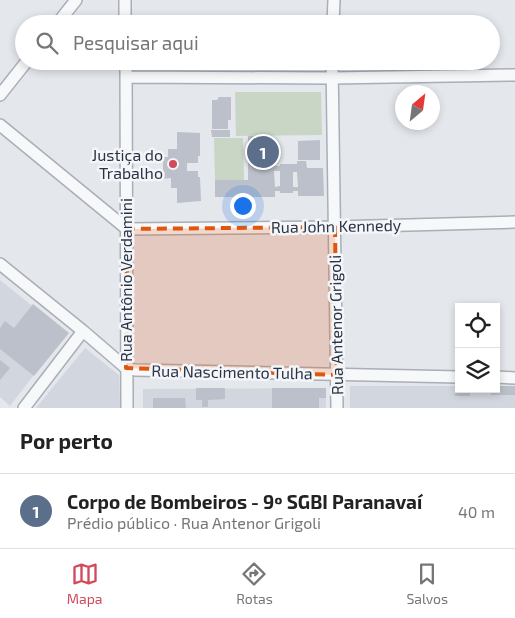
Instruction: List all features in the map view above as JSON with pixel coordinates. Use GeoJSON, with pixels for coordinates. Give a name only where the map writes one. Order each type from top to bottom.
{"type":"FeatureCollection","features":[{"type":"Feature","properties":{"kind":"street"},"geometry":{"type":"LineString","coordinates":[[64,15],[76,0]]}},
{"type":"Feature","properties":{"kind":"street"},"geometry":{"type":"LineString","coordinates":[[125,0],[125,15]]}},
{"type":"Feature","properties":{"kind":"street"},"geometry":{"type":"LineString","coordinates":[[333,15],[334,0]]}},
{"type":"Feature","properties":{"kind":"street"},"geometry":{"type":"LineString","coordinates":[[0,95],[20,70]]}},
{"type":"Feature","properties":{"kind":"street","name":"Rua Antônio Verdamini"},"geometry":{"type":"LineString","coordinates":[[126,70],[128,228],[127,408]]}},
{"type":"Feature","properties":{"kind":"street","name":"Rua Antenor Grigoli"},"geometry":{"type":"LineString","coordinates":[[332,70],[337,408]]}},
{"type":"Feature","properties":{"kind":"street"},"geometry":{"type":"LineString","coordinates":[[126,77],[332,78],[515,75]]}},
{"type":"Feature","properties":{"kind":"street"},"geometry":{"type":"LineString","coordinates":[[0,125],[128,228]]}},
{"type":"Feature","properties":{"kind":"street","name":"Rua John Kennedy"},"geometry":{"type":"LineString","coordinates":[[128,228],[515,222]]}},
{"type":"Feature","properties":{"kind":"street"},"geometry":{"type":"LineString","coordinates":[[0,264],[126,368]]}},
{"type":"Feature","properties":{"kind":"street"},"geometry":{"type":"LineString","coordinates":[[24,408],[83,331]]}},
{"type":"Feature","properties":{"kind":"street","name":"Rua Nascimento Tulha"},"geometry":{"type":"LineString","coordinates":[[126,368],[135,370],[455,377]]}},
{"type":"Feature","properties":{"kind":"street"},"geometry":{"type":"LineString","coordinates":[[500,377],[515,378]]}},
{"type":"Feature","properties":{"kind":"highlighted area"},"geometry":{"type":"Polygon","coordinates":[[[335,227],[337,375],[126,368],[127,229],[335,227]]]}},
{"type":"Feature","properties":{"kind":"shaded area"},"geometry":{"type":"Polygon","coordinates":[[[0,280],[66,333],[10,406],[0,397],[0,280]]]}},
{"type":"Feature","properties":{"kind":"shaded area"},"geometry":{"type":"Polygon","coordinates":[[[85,348],[119,375],[120,408],[36,408],[85,348]]]}},
{"type":"Feature","properties":{"kind":"shaded area"},"geometry":{"type":"Polygon","coordinates":[[[350,386],[455,386],[455,393],[500,393],[500,388],[515,386],[515,408],[350,408],[350,386]]]}},
{"type":"Feature","properties":{"kind":"shaded area"},"geometry":{"type":"Polygon","coordinates":[[[325,388],[326,408],[143,408],[143,389],[325,388]]]}},
{"type":"Feature","properties":{"kind":"green space"},"geometry":{"type":"Polygon","coordinates":[[[235,92],[321,92],[322,135],[236,136],[235,92]]]}},
{"type":"Feature","properties":{"kind":"green space"},"geometry":{"type":"Polygon","coordinates":[[[214,138],[243,138],[244,180],[215,180],[214,138]]]}},
{"type":"Feature","properties":{"kind":"building"},"geometry":{"type":"Polygon","coordinates":[[[219,97],[231,97],[231,120],[228,120],[228,129],[212,129],[212,100],[217,100],[219,97]]]}},
{"type":"Feature","properties":{"kind":"building"},"geometry":{"type":"Polygon","coordinates":[[[211,130],[230,130],[230,137],[212,137],[211,130]]]}},
{"type":"Feature","properties":{"kind":"building"},"geometry":{"type":"Polygon","coordinates":[[[177,132],[200,133],[200,156],[198,156],[198,163],[187,163],[187,171],[198,171],[201,201],[177,203],[177,188],[171,188],[171,178],[163,179],[163,157],[168,157],[168,149],[177,149],[177,132]]]}},
{"type":"Feature","properties":{"kind":"building"},"geometry":{"type":"Polygon","coordinates":[[[248,136],[259,136],[259,161],[274,161],[274,166],[280,166],[280,164],[297,164],[297,161],[306,161],[307,168],[323,168],[324,196],[298,196],[298,191],[280,193],[280,191],[275,191],[275,197],[215,197],[215,180],[248,180],[248,136]],[[274,171],[275,187],[280,186],[280,171],[274,171]],[[293,172],[293,187],[298,187],[297,172],[293,172]]]}},
{"type":"Feature","properties":{"kind":"building"},"geometry":{"type":"Polygon","coordinates":[[[320,140],[320,160],[298,160],[298,141],[320,140]]]}},
{"type":"Feature","properties":{"kind":"building"},"geometry":{"type":"Polygon","coordinates":[[[33,304],[69,333],[34,376],[0,349],[0,328],[5,321],[14,328],[33,304]]]}},
{"type":"Feature","properties":{"kind":"building"},"geometry":{"type":"Polygon","coordinates":[[[0,360],[10,368],[0,380],[0,360]]]}},
{"type":"Feature","properties":{"kind":"building"},"geometry":{"type":"Polygon","coordinates":[[[500,386],[515,386],[515,395],[491,395],[491,393],[500,393],[500,386]]]}},
{"type":"Feature","properties":{"kind":"building"},"geometry":{"type":"Polygon","coordinates":[[[196,388],[225,388],[225,399],[208,400],[208,407],[202,407],[202,400],[196,400],[196,388]]]}},
{"type":"Feature","properties":{"kind":"building"},"geometry":{"type":"Polygon","coordinates":[[[272,388],[326,388],[326,398],[319,398],[319,408],[272,408],[272,388]]]}},
{"type":"Feature","properties":{"kind":"building"},"geometry":{"type":"Polygon","coordinates":[[[455,393],[470,393],[470,396],[455,396],[455,393]]]}},
{"type":"Feature","properties":{"kind":"building"},"geometry":{"type":"Polygon","coordinates":[[[153,398],[185,398],[186,408],[153,408],[153,398]]]}},
{"type":"Feature","properties":{"kind":"place","name":"Corpo de Bombeiros - 9º SGBI Paranavaí"},"geometry":{"type":"Point","coordinates":[263,152]}},
{"type":"Feature","properties":{"kind":"place","name":"Justiça do Trabalho"},"geometry":{"type":"Point","coordinates":[173,164]}}]}
